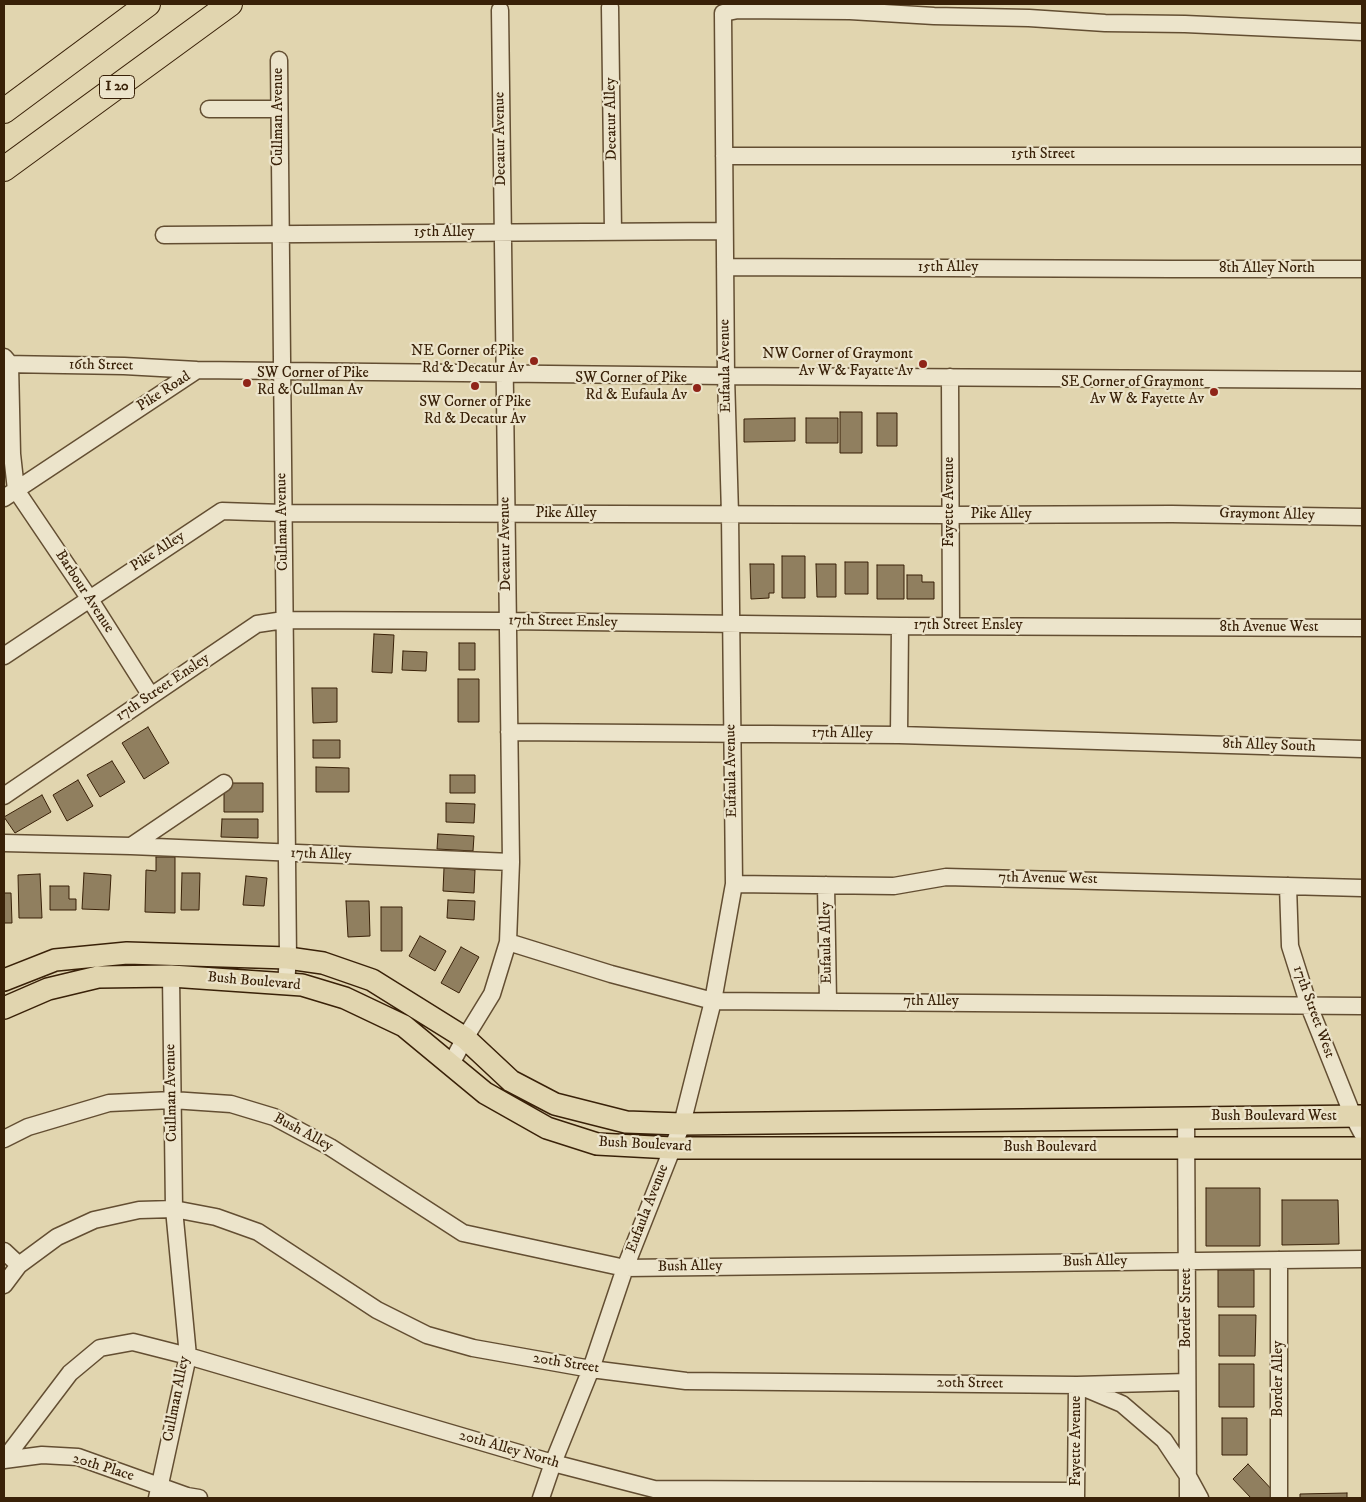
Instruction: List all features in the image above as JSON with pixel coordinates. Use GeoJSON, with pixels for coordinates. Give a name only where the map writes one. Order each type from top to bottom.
{"type":"FeatureCollection","features":[{"type":"Feature","properties":{"kind":"highway"},"geometry":{"type":"LineString","coordinates":[[4,111],[148,4]]}},
{"type":"Feature","properties":{"kind":"highway","name":"I 20"},"geometry":{"type":"LineString","coordinates":[[4,170],[230,4]]}},
{"type":"Feature","properties":{"kind":"main road","name":"Bush Boulevard"},"geometry":{"type":"LineString","coordinates":[[4,980],[55,960],[127,953],[288,958],[323,964],[372,980],[464,1038],[511,1081],[555,1104],[626,1122],[682,1124],[1186,1117]]}},
{"type":"Feature","properties":{"kind":"main road","name":"Bush Boulevard"},"geometry":{"type":"LineString","coordinates":[[4,1008],[48,989],[98,977],[171,976],[302,985],[345,998],[404,1026],[486,1093],[547,1128],[596,1144],[672,1148],[1186,1148]]}},
{"type":"Feature","properties":{"kind":"main road","name":"Bush Boulevard West"},"geometry":{"type":"LineString","coordinates":[[1186,1117],[1359,1122]]}},
{"type":"Feature","properties":{"kind":"main road","name":"Bush Boulevard West"},"geometry":{"type":"LineString","coordinates":[[1186,1148],[1362,1148]]}},
{"type":"Feature","properties":{"kind":"street","name":"Decatur Alley"},"geometry":{"type":"LineString","coordinates":[[610,6],[613,232]]}},
{"type":"Feature","properties":{"kind":"street","name":"Decatur Avenue"},"geometry":{"type":"LineString","coordinates":[[451,1064],[464,1038],[492,994],[508,942],[511,862],[510,732],[500,10]]}},
{"type":"Feature","properties":{"kind":"street","name":"Eufaula Avenue"},"geometry":{"type":"LineString","coordinates":[[541,1498],[591,1369],[625,1268],[682,1124],[713,1000],[734,884],[730,514],[724,231],[723,13],[738,10],[850,11],[934,16],[1029,18],[1105,23],[1184,24],[1362,32]]}},
{"type":"Feature","properties":{"kind":"street","name":"Cullman Avenue"},"geometry":{"type":"LineString","coordinates":[[279,60],[288,958],[286,984]]}},
{"type":"Feature","properties":{"kind":"street"},"geometry":{"type":"LineString","coordinates":[[209,109],[278,109]]}},
{"type":"Feature","properties":{"kind":"street","name":"15th Street"},"geometry":{"type":"LineString","coordinates":[[724,156],[1362,156]]}},
{"type":"Feature","properties":{"kind":"street","name":"15th Alley"},"geometry":{"type":"LineString","coordinates":[[164,235],[724,231]]}},
{"type":"Feature","properties":{"kind":"street","name":"15th Alley"},"geometry":{"type":"LineString","coordinates":[[725,267],[1172,270]]}},
{"type":"Feature","properties":{"kind":"street","name":"8th Alley North"},"geometry":{"type":"LineString","coordinates":[[1172,270],[1362,269]]}},
{"type":"Feature","properties":{"kind":"street"},"geometry":{"type":"LineString","coordinates":[[6,362],[12,454],[10,494]]}},
{"type":"Feature","properties":{"kind":"street","name":"16th Street"},"geometry":{"type":"LineString","coordinates":[[6,362],[197,370]]}},
{"type":"Feature","properties":{"kind":"street","name":"Pike Road"},"geometry":{"type":"LineString","coordinates":[[10,494],[197,370],[1362,380]]}},
{"type":"Feature","properties":{"kind":"street","name":"Fayette Avenue"},"geometry":{"type":"LineString","coordinates":[[950,377],[951,626]]}},
{"type":"Feature","properties":{"kind":"street","name":"Barbour Avenue"},"geometry":{"type":"LineString","coordinates":[[10,494],[89,598],[151,696]]}},
{"type":"Feature","properties":{"kind":"street","name":"Pike Alley"},"geometry":{"type":"LineString","coordinates":[[4,656],[222,511],[283,513],[950,516],[1172,514]]}},
{"type":"Feature","properties":{"kind":"street","name":"Graymont Alley"},"geometry":{"type":"LineString","coordinates":[[1172,514],[1362,517]]}},
{"type":"Feature","properties":{"kind":"street","name":"17th Street Ensley"},"geometry":{"type":"LineString","coordinates":[[4,796],[257,624],[284,620],[1176,628]]}},
{"type":"Feature","properties":{"kind":"street"},"geometry":{"type":"LineString","coordinates":[[899,735],[900,626]]}},
{"type":"Feature","properties":{"kind":"street","name":"8th Avenue West"},"geometry":{"type":"LineString","coordinates":[[1176,628],[1362,628]]}},
{"type":"Feature","properties":{"kind":"street","name":"17th Alley"},"geometry":{"type":"LineString","coordinates":[[510,732],[899,735],[1175,743]]}},
{"type":"Feature","properties":{"kind":"street","name":"8th Alley South"},"geometry":{"type":"LineString","coordinates":[[1175,743],[1362,749]]}},
{"type":"Feature","properties":{"kind":"street"},"geometry":{"type":"LineString","coordinates":[[131,846],[224,783]]}},
{"type":"Feature","properties":{"kind":"street","name":"17th Alley"},"geometry":{"type":"LineString","coordinates":[[4,843],[131,846],[511,862]]}},
{"type":"Feature","properties":{"kind":"street","name":"7th Avenue West"},"geometry":{"type":"LineString","coordinates":[[734,884],[894,886],[946,877],[1362,888]]}},
{"type":"Feature","properties":{"kind":"street","name":"Eufaula Alley"},"geometry":{"type":"LineString","coordinates":[[826,885],[828,1002]]}},
{"type":"Feature","properties":{"kind":"street","name":"17th Street West"},"geometry":{"type":"LineString","coordinates":[[1288,886],[1290,946],[1309,1006],[1359,1122]]}},
{"type":"Feature","properties":{"kind":"street","name":"7th Alley"},"geometry":{"type":"LineString","coordinates":[[508,942],[611,974],[713,1000],[1362,1006]]}},
{"type":"Feature","properties":{"kind":"street","name":"Cullman Avenue"},"geometry":{"type":"LineString","coordinates":[[171,976],[174,1209]]}},
{"type":"Feature","properties":{"kind":"street","name":"Bush Alley"},"geometry":{"type":"LineString","coordinates":[[4,1139],[28,1127],[109,1103],[172,1100],[231,1104],[274,1117],[330,1147],[463,1233],[625,1268],[1362,1259]]}},
{"type":"Feature","properties":{"kind":"street","name":"Border Street"},"geometry":{"type":"LineString","coordinates":[[1186,1117],[1188,1498]]}},
{"type":"Feature","properties":{"kind":"street","name":"20th Street"},"geometry":{"type":"LineString","coordinates":[[4,1285],[19,1265],[57,1238],[94,1220],[139,1210],[174,1209],[216,1217],[258,1232],[377,1310],[426,1335],[473,1348],[591,1369],[686,1380],[1077,1385],[1187,1382]]}},
{"type":"Feature","properties":{"kind":"street","name":"Cullman Alley"},"geometry":{"type":"LineString","coordinates":[[158,1492],[188,1356],[174,1209]]}},
{"type":"Feature","properties":{"kind":"street"},"geometry":{"type":"LineString","coordinates":[[4,1251],[19,1265]]}},
{"type":"Feature","properties":{"kind":"street","name":"Border Alley"},"geometry":{"type":"LineString","coordinates":[[1279,1260],[1279,1498]]}},
{"type":"Feature","properties":{"kind":"street","name":"20th Alley North"},"geometry":{"type":"LineString","coordinates":[[4,1460],[70,1373],[100,1348],[133,1342],[188,1356],[553,1463],[654,1489],[1076,1495]]}},
{"type":"Feature","properties":{"kind":"street"},"geometry":{"type":"LineString","coordinates":[[1077,1385],[1122,1404],[1164,1440],[1200,1498]]}},
{"type":"Feature","properties":{"kind":"street","name":"Fayette Avenue"},"geometry":{"type":"LineString","coordinates":[[1076,1495],[1077,1385]]}},
{"type":"Feature","properties":{"kind":"street","name":"20th Place"},"geometry":{"type":"LineString","coordinates":[[4,1460],[42,1455],[78,1457],[158,1492],[198,1498]]}},
{"type":"Feature","properties":{"kind":"building"},"geometry":{"type":"Polygon","coordinates":[[[840,412],[862,412],[862,453],[840,453],[840,412]]]}},
{"type":"Feature","properties":{"kind":"building"},"geometry":{"type":"Polygon","coordinates":[[[877,413],[897,413],[897,446],[877,446],[877,413]]]}},
{"type":"Feature","properties":{"kind":"building"},"geometry":{"type":"Polygon","coordinates":[[[795,418],[795,441],[744,442],[744,419],[795,418]]]}},
{"type":"Feature","properties":{"kind":"building"},"geometry":{"type":"Polygon","coordinates":[[[806,418],[838,418],[838,443],[806,443],[806,418]]]}},
{"type":"Feature","properties":{"kind":"building"},"geometry":{"type":"Polygon","coordinates":[[[782,556],[805,556],[805,598],[782,598],[782,556]]]}},
{"type":"Feature","properties":{"kind":"building"},"geometry":{"type":"Polygon","coordinates":[[[845,562],[868,562],[868,594],[845,594],[845,562]]]}},
{"type":"Feature","properties":{"kind":"building"},"geometry":{"type":"Polygon","coordinates":[[[750,564],[774,564],[774,593],[769,593],[769,598],[751,599],[750,564]]]}},
{"type":"Feature","properties":{"kind":"building"},"geometry":{"type":"Polygon","coordinates":[[[816,564],[836,564],[836,597],[817,597],[816,564]]]}},
{"type":"Feature","properties":{"kind":"building"},"geometry":{"type":"Polygon","coordinates":[[[877,565],[904,565],[904,599],[877,599],[877,565]]]}},
{"type":"Feature","properties":{"kind":"building"},"geometry":{"type":"Polygon","coordinates":[[[907,575],[922,575],[922,582],[934,582],[934,599],[907,599],[907,575]]]}},
{"type":"Feature","properties":{"kind":"building"},"geometry":{"type":"Polygon","coordinates":[[[374,634],[394,635],[392,673],[372,672],[374,634]]]}},
{"type":"Feature","properties":{"kind":"building"},"geometry":{"type":"Polygon","coordinates":[[[459,643],[475,643],[475,670],[459,670],[459,643]]]}},
{"type":"Feature","properties":{"kind":"building"},"geometry":{"type":"Polygon","coordinates":[[[403,651],[427,652],[426,671],[402,670],[403,651]]]}},
{"type":"Feature","properties":{"kind":"building"},"geometry":{"type":"Polygon","coordinates":[[[458,679],[479,679],[479,722],[458,722],[458,679]]]}},
{"type":"Feature","properties":{"kind":"building"},"geometry":{"type":"Polygon","coordinates":[[[312,688],[337,688],[337,722],[313,723],[312,688]]]}},
{"type":"Feature","properties":{"kind":"building"},"geometry":{"type":"Polygon","coordinates":[[[148,727],[169,763],[144,779],[122,743],[148,727]]]}},
{"type":"Feature","properties":{"kind":"building"},"geometry":{"type":"Polygon","coordinates":[[[313,740],[340,740],[340,758],[313,758],[313,740]]]}},
{"type":"Feature","properties":{"kind":"building"},"geometry":{"type":"Polygon","coordinates":[[[112,761],[125,782],[100,797],[87,775],[112,761]]]}},
{"type":"Feature","properties":{"kind":"building"},"geometry":{"type":"Polygon","coordinates":[[[316,767],[349,768],[349,792],[316,792],[316,767]]]}},
{"type":"Feature","properties":{"kind":"building"},"geometry":{"type":"Polygon","coordinates":[[[450,775],[475,775],[475,793],[450,793],[450,775]]]}},
{"type":"Feature","properties":{"kind":"building"},"geometry":{"type":"Polygon","coordinates":[[[78,780],[93,806],[67,821],[53,795],[78,780]]]}},
{"type":"Feature","properties":{"kind":"building"},"geometry":{"type":"Polygon","coordinates":[[[224,783],[263,783],[263,812],[224,812],[224,783]]]}},
{"type":"Feature","properties":{"kind":"building"},"geometry":{"type":"Polygon","coordinates":[[[42,795],[51,812],[15,833],[4,817],[42,795]]]}},
{"type":"Feature","properties":{"kind":"building"},"geometry":{"type":"Polygon","coordinates":[[[446,803],[475,804],[474,823],[446,822],[446,803]]]}},
{"type":"Feature","properties":{"kind":"building"},"geometry":{"type":"Polygon","coordinates":[[[222,819],[258,819],[258,838],[221,837],[222,819]]]}},
{"type":"Feature","properties":{"kind":"building"},"geometry":{"type":"Polygon","coordinates":[[[438,834],[474,836],[473,851],[437,849],[438,834]]]}},
{"type":"Feature","properties":{"kind":"building"},"geometry":{"type":"Polygon","coordinates":[[[156,857],[175,857],[175,913],[145,912],[146,870],[156,871],[156,857]]]}},
{"type":"Feature","properties":{"kind":"building"},"geometry":{"type":"Polygon","coordinates":[[[444,868],[475,870],[474,893],[443,891],[444,868]]]}},
{"type":"Feature","properties":{"kind":"building"},"geometry":{"type":"Polygon","coordinates":[[[84,873],[111,875],[109,910],[82,909],[84,873]]]}},
{"type":"Feature","properties":{"kind":"building"},"geometry":{"type":"Polygon","coordinates":[[[182,873],[200,873],[199,910],[181,910],[182,873]]]}},
{"type":"Feature","properties":{"kind":"building"},"geometry":{"type":"Polygon","coordinates":[[[40,874],[42,918],[19,918],[18,875],[40,874]]]}},
{"type":"Feature","properties":{"kind":"building"},"geometry":{"type":"Polygon","coordinates":[[[246,876],[267,878],[264,906],[243,905],[246,876]]]}},
{"type":"Feature","properties":{"kind":"building"},"geometry":{"type":"Polygon","coordinates":[[[50,886],[69,886],[69,899],[76,899],[76,910],[50,910],[50,886]]]}},
{"type":"Feature","properties":{"kind":"building"},"geometry":{"type":"Polygon","coordinates":[[[4,893],[11,893],[12,923],[4,923],[4,893]]]}},
{"type":"Feature","properties":{"kind":"building"},"geometry":{"type":"Polygon","coordinates":[[[448,900],[475,901],[474,920],[447,918],[448,900]]]}},
{"type":"Feature","properties":{"kind":"building"},"geometry":{"type":"Polygon","coordinates":[[[346,901],[369,901],[370,936],[348,937],[346,901]]]}},
{"type":"Feature","properties":{"kind":"building"},"geometry":{"type":"Polygon","coordinates":[[[381,907],[402,907],[402,951],[381,951],[381,907]]]}},
{"type":"Feature","properties":{"kind":"building"},"geometry":{"type":"Polygon","coordinates":[[[420,936],[446,951],[435,971],[409,956],[420,936]]]}},
{"type":"Feature","properties":{"kind":"building"},"geometry":{"type":"Polygon","coordinates":[[[461,947],[479,957],[459,993],[441,983],[461,947]]]}},
{"type":"Feature","properties":{"kind":"building"},"geometry":{"type":"Polygon","coordinates":[[[1206,1188],[1260,1188],[1260,1246],[1206,1246],[1206,1188]]]}},
{"type":"Feature","properties":{"kind":"building"},"geometry":{"type":"Polygon","coordinates":[[[1282,1200],[1338,1200],[1339,1244],[1282,1245],[1282,1200]]]}},
{"type":"Feature","properties":{"kind":"building"},"geometry":{"type":"Polygon","coordinates":[[[1218,1270],[1254,1270],[1254,1307],[1218,1307],[1218,1270]]]}},
{"type":"Feature","properties":{"kind":"building"},"geometry":{"type":"Polygon","coordinates":[[[1219,1315],[1256,1315],[1255,1356],[1219,1356],[1219,1315]]]}},
{"type":"Feature","properties":{"kind":"building"},"geometry":{"type":"Polygon","coordinates":[[[1219,1364],[1254,1364],[1254,1407],[1219,1407],[1219,1364]]]}},
{"type":"Feature","properties":{"kind":"building"},"geometry":{"type":"Polygon","coordinates":[[[1222,1418],[1247,1418],[1247,1455],[1222,1455],[1222,1418]]]}},
{"type":"Feature","properties":{"kind":"building"},"geometry":{"type":"Polygon","coordinates":[[[1248,1464],[1275,1493],[1269,1498],[1251,1498],[1233,1479],[1248,1464]]]}},
{"type":"Feature","properties":{"kind":"building"},"geometry":{"type":"Polygon","coordinates":[[[1347,1493],[1347,1498],[1300,1498],[1300,1494],[1347,1493]]]}},
{"type":"Feature","properties":{"kind":"place","name":"NE Corner of Pike Rd & Decatur Av"},"geometry":{"type":"Point","coordinates":[534,361]}},
{"type":"Feature","properties":{"kind":"place","name":"NW Corner of Graymont Av W & Fayatte Av"},"geometry":{"type":"Point","coordinates":[923,364]}},
{"type":"Feature","properties":{"kind":"place","name":"SW Corner of Pike Rd & Cullman Av"},"geometry":{"type":"Point","coordinates":[247,383]}},
{"type":"Feature","properties":{"kind":"place","name":"SW Corner of Pike Rd & Decatur Av"},"geometry":{"type":"Point","coordinates":[475,386]}},
{"type":"Feature","properties":{"kind":"place","name":"SW Corner of Pike Rd & Eufaula Av"},"geometry":{"type":"Point","coordinates":[697,388]}},
{"type":"Feature","properties":{"kind":"place","name":"SE Corner of Graymont Av W & Fayette Av"},"geometry":{"type":"Point","coordinates":[1214,392]}}]}
